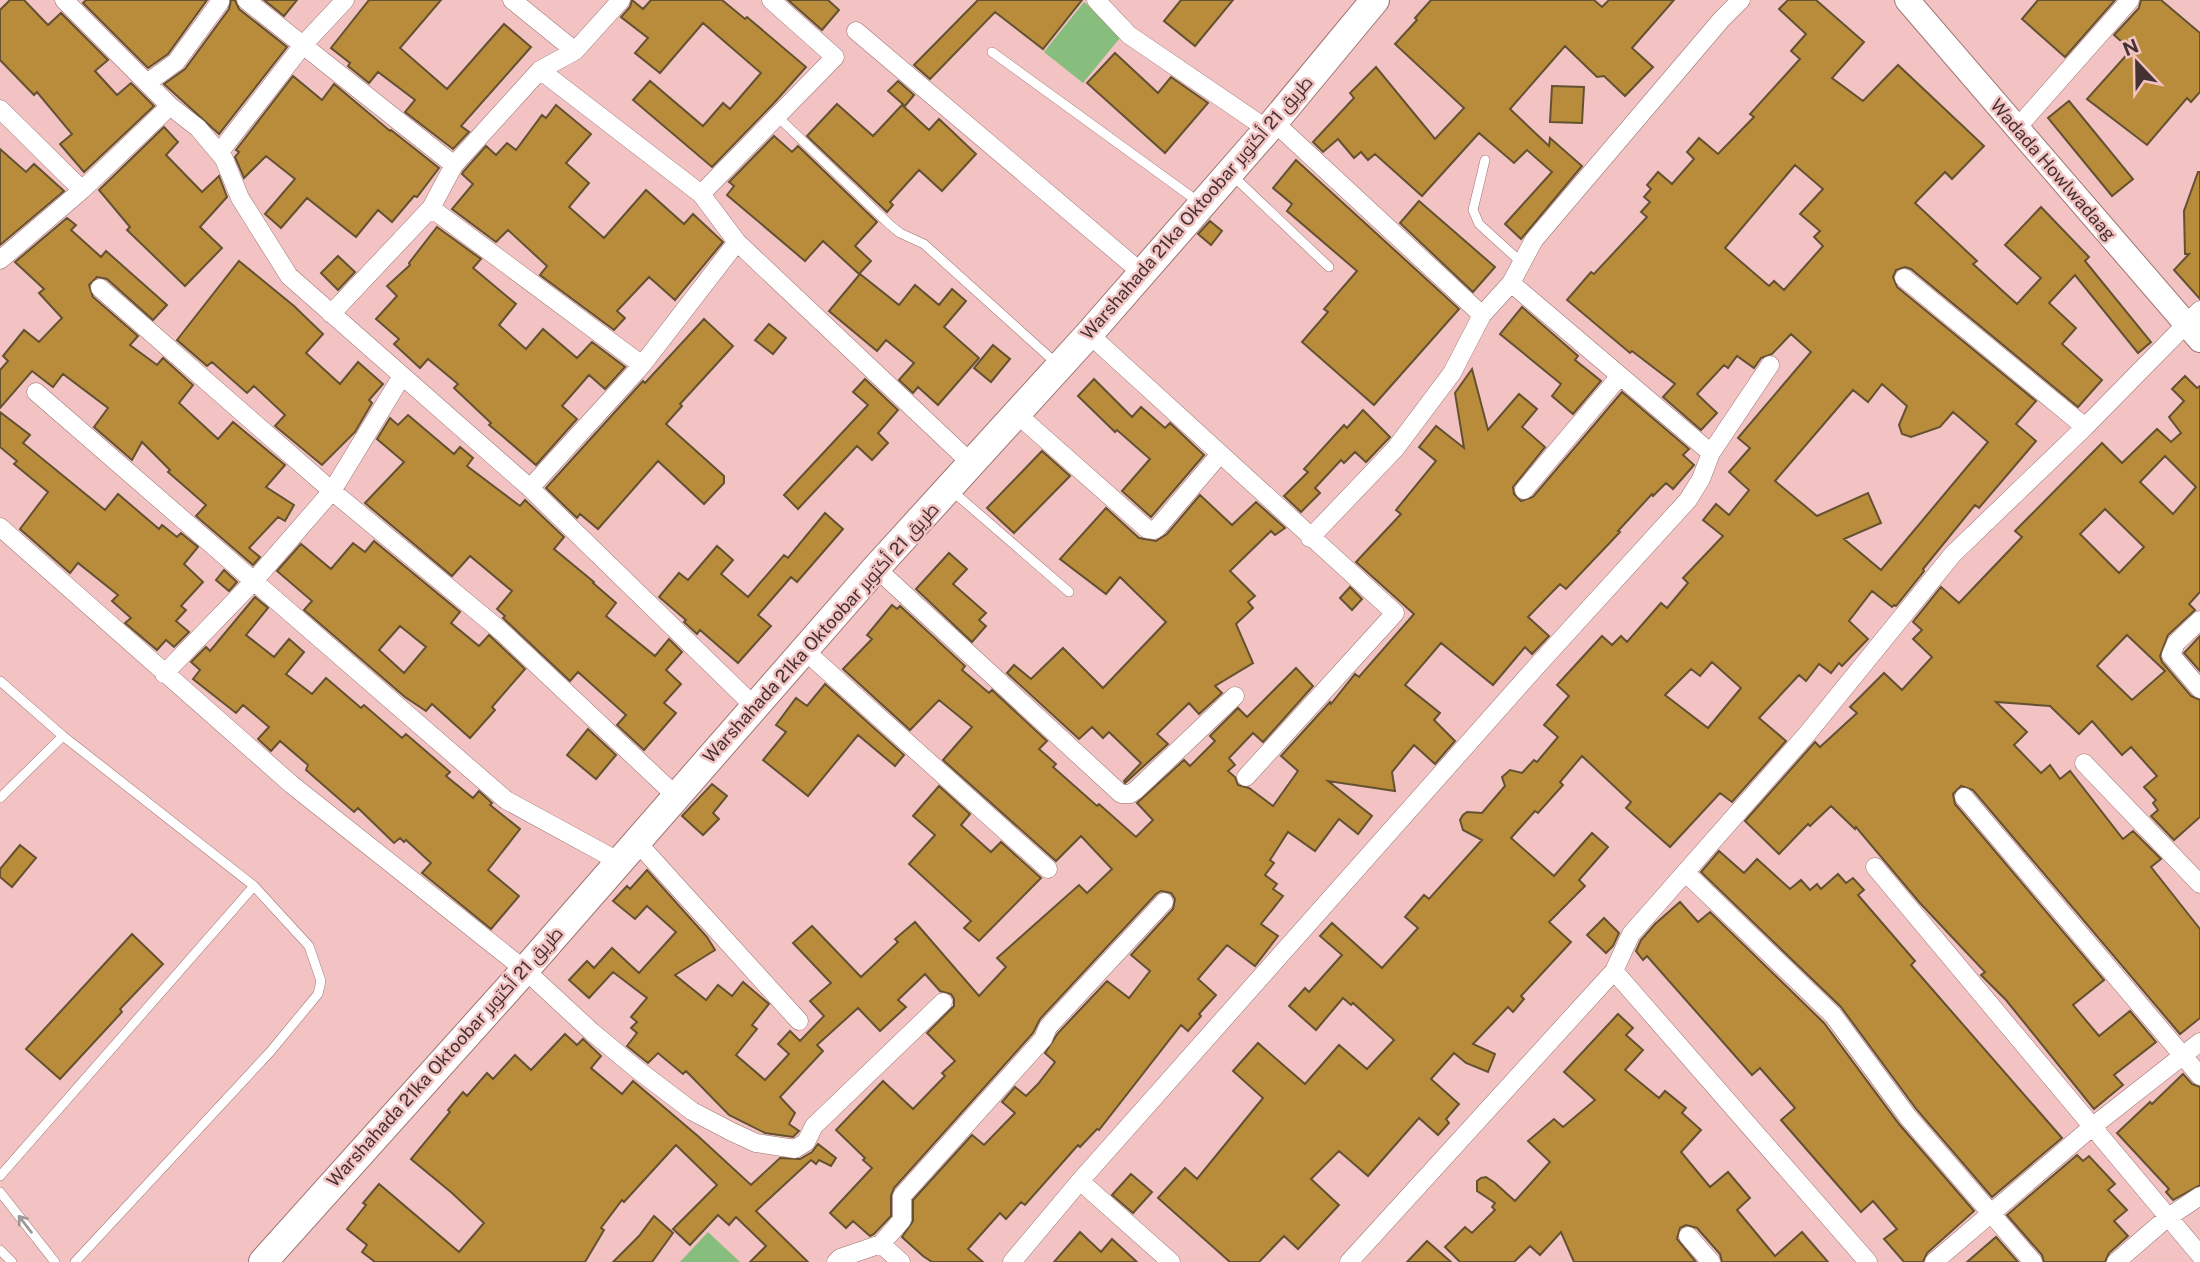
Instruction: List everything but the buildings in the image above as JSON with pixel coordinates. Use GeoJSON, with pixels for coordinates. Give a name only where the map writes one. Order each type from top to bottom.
{"type":"FeatureCollection","features":[{"type":"Feature","properties":{"kind":"main road","name":"Warshahada 21ka Oktoobar طريق 21 أكتوبر"},"geometry":{"type":"LineString","coordinates":[[263,1262],[525,970],[876,568],[1060,367],[1271,125],[1375,0]]}},
{"type":"Feature","properties":{"kind":"street"},"geometry":{"type":"LineString","coordinates":[[64,0],[170,106],[198,128],[219,152],[240,198],[289,276],[530,488],[754,706]]}},
{"type":"Feature","properties":{"kind":"street"},"geometry":{"type":"LineString","coordinates":[[147,83],[176,62],[203,27],[219,0]]}},
{"type":"Feature","properties":{"kind":"street"},"geometry":{"type":"LineString","coordinates":[[246,0],[454,165]]}},
{"type":"Feature","properties":{"kind":"street"},"geometry":{"type":"LineString","coordinates":[[219,152],[303,45],[345,0]]}},
{"type":"Feature","properties":{"kind":"street"},"geometry":{"type":"LineString","coordinates":[[512,0],[575,51]]}},
{"type":"Feature","properties":{"kind":"street"},"geometry":{"type":"LineString","coordinates":[[331,314],[431,208],[454,165],[540,70],[575,51],[621,0]]}},
{"type":"Feature","properties":{"kind":"street"},"geometry":{"type":"LineString","coordinates":[[701,194],[835,57],[771,0]]}},
{"type":"Feature","properties":{"kind":"street"},"geometry":{"type":"LineString","coordinates":[[1096,0],[1129,35],[1271,125],[1482,315]]}},
{"type":"Feature","properties":{"kind":"street"},"geometry":{"type":"LineString","coordinates":[[1310,538],[1395,449],[1452,373],[1482,315],[1511,283],[1543,229],[1741,0]]}},
{"type":"Feature","properties":{"kind":"street","name":"Wadada Howlwadaag"},"geometry":{"type":"LineString","coordinates":[[1907,0],[2017,128],[2195,325]]}},
{"type":"Feature","properties":{"kind":"street"},"geometry":{"type":"LineString","coordinates":[[2017,128],[2130,0]]}},
{"type":"Feature","properties":{"kind":"street"},"geometry":{"type":"LineString","coordinates":[[856,31],[1142,273]]}},
{"type":"Feature","properties":{"kind":"street"},"geometry":{"type":"LineString","coordinates":[[540,70],[701,194],[737,242],[972,464]]}},
{"type":"Feature","properties":{"kind":"street"},"geometry":{"type":"LineString","coordinates":[[0,260],[82,190],[170,106]]}},
{"type":"Feature","properties":{"kind":"street"},"geometry":{"type":"LineString","coordinates":[[0,109],[82,190]]}},
{"type":"Feature","properties":{"kind":"street"},"geometry":{"type":"LineString","coordinates":[[431,208],[642,365]]}},
{"type":"Feature","properties":{"kind":"street"},"geometry":{"type":"LineString","coordinates":[[530,488],[642,365],[737,242]]}},
{"type":"Feature","properties":{"kind":"street"},"geometry":{"type":"LineString","coordinates":[[1904,278],[2085,427]]}},
{"type":"Feature","properties":{"kind":"street"},"geometry":{"type":"LineString","coordinates":[[1511,283],[1711,453]]}},
{"type":"Feature","properties":{"kind":"street"},"geometry":{"type":"LineString","coordinates":[[100,288],[332,491],[501,631],[676,796]]}},
{"type":"Feature","properties":{"kind":"street"},"geometry":{"type":"LineString","coordinates":[[1349,1262],[1614,971],[1631,934],[1807,734],[1953,554],[2195,325]]}},
{"type":"Feature","properties":{"kind":"street"},"geometry":{"type":"LineString","coordinates":[[1088,334],[1395,613],[1246,777]]}},
{"type":"Feature","properties":{"kind":"street"},"geometry":{"type":"LineString","coordinates":[[1012,1262],[1080,1181],[1535,668],[1688,500],[1711,453],[1770,365]]}},
{"type":"Feature","properties":{"kind":"street"},"geometry":{"type":"LineString","coordinates":[[164,674],[253,582],[332,491],[402,376]]}},
{"type":"Feature","properties":{"kind":"street"},"geometry":{"type":"LineString","coordinates":[[1524,490],[1619,377]]}},
{"type":"Feature","properties":{"kind":"street"},"geometry":{"type":"LineString","coordinates":[[36,392],[506,800],[627,851],[799,1021]]}},
{"type":"Feature","properties":{"kind":"street"},"geometry":{"type":"LineString","coordinates":[[1017,414],[1147,530],[1158,527],[1220,454]]}},
{"type":"Feature","properties":{"kind":"street"},"geometry":{"type":"LineString","coordinates":[[0,527],[291,784],[525,970],[592,1032],[692,1111],[756,1143],[795,1149],[806,1142],[814,1126],[943,1002]]}},
{"type":"Feature","properties":{"kind":"street"},"geometry":{"type":"LineString","coordinates":[[876,568],[1121,794],[1130,794],[1136,790],[1235,696]]}},
{"type":"Feature","properties":{"kind":"street"},"geometry":{"type":"LineString","coordinates":[[2200,620],[2176,643],[2171,655],[2200,689]]}},
{"type":"Feature","properties":{"kind":"street"},"geometry":{"type":"LineString","coordinates":[[804,650],[1048,869]]}},
{"type":"Feature","properties":{"kind":"street"},"geometry":{"type":"LineString","coordinates":[[2084,763],[2200,884]]}},
{"type":"Feature","properties":{"kind":"street"},"geometry":{"type":"LineString","coordinates":[[1964,797],[2200,1076]]}},
{"type":"Feature","properties":{"kind":"street"},"geometry":{"type":"LineString","coordinates":[[1875,867],[2200,1255]]}},
{"type":"Feature","properties":{"kind":"street"},"geometry":{"type":"LineString","coordinates":[[1685,872],[1833,1015],[1908,1117],[2033,1262]]}},
{"type":"Feature","properties":{"kind":"street"},"geometry":{"type":"LineString","coordinates":[[836,1262],[839,1258],[881,1244],[902,1220],[902,1196],[1043,1039],[1048,1027],[1164,902]]}},
{"type":"Feature","properties":{"kind":"street"},"geometry":{"type":"LineString","coordinates":[[1614,971],[1868,1262]]}},
{"type":"Feature","properties":{"kind":"street"},"geometry":{"type":"LineString","coordinates":[[1934,1262],[2092,1127],[2200,1042]]}},
{"type":"Feature","properties":{"kind":"street"},"geometry":{"type":"LineString","coordinates":[[1080,1181],[1171,1262]]}},
{"type":"Feature","properties":{"kind":"street"},"geometry":{"type":"LineString","coordinates":[[2116,1262],[2167,1218],[2200,1196]]}},
{"type":"Feature","properties":{"kind":"street"},"geometry":{"type":"LineString","coordinates":[[1688,1236],[1711,1262]]}},
{"type":"Feature","properties":{"kind":"street"},"geometry":{"type":"LineString","coordinates":[[881,1244],[901,1262]]}},
{"type":"Feature","properties":{"kind":"lane"},"geometry":{"type":"LineString","coordinates":[[992,52],[1201,204]]}},
{"type":"Feature","properties":{"kind":"lane"},"geometry":{"type":"LineString","coordinates":[[777,116],[889,225],[924,244],[1060,367]]}},
{"type":"Feature","properties":{"kind":"lane"},"geometry":{"type":"LineString","coordinates":[[1485,160],[1472,210],[1479,224],[1522,263]]}},
{"type":"Feature","properties":{"kind":"lane"},"geometry":{"type":"LineString","coordinates":[[1230,172],[1329,267]]}},
{"type":"Feature","properties":{"kind":"lane"},"geometry":{"type":"LineString","coordinates":[[950,489],[1069,592]]}},
{"type":"Feature","properties":{"kind":"lane"},"geometry":{"type":"LineString","coordinates":[[0,681],[63,736],[254,886],[309,946],[321,981],[317,994],[270,1052],[75,1262]]}},
{"type":"Feature","properties":{"kind":"lane"},"geometry":{"type":"LineString","coordinates":[[0,799],[63,736]]}},
{"type":"Feature","properties":{"kind":"lane"},"geometry":{"type":"LineString","coordinates":[[0,1176],[254,886]]}},
{"type":"Feature","properties":{"kind":"lane"},"geometry":{"type":"LineString","coordinates":[[0,1192],[55,1262]]}},
{"type":"Feature","properties":{"kind":"lane"},"geometry":{"type":"LineString","coordinates":[[0,1250],[12,1262]]}},
{"type":"Feature","properties":{"kind":"green space"},"geometry":{"type":"Polygon","coordinates":[[[1084,2],[1124,33],[1083,83],[1044,52],[1084,2]]]}},
{"type":"Feature","properties":{"kind":"green space"},"geometry":{"type":"Polygon","coordinates":[[[708,1232],[740,1262],[680,1262],[708,1232]]]}}]}
